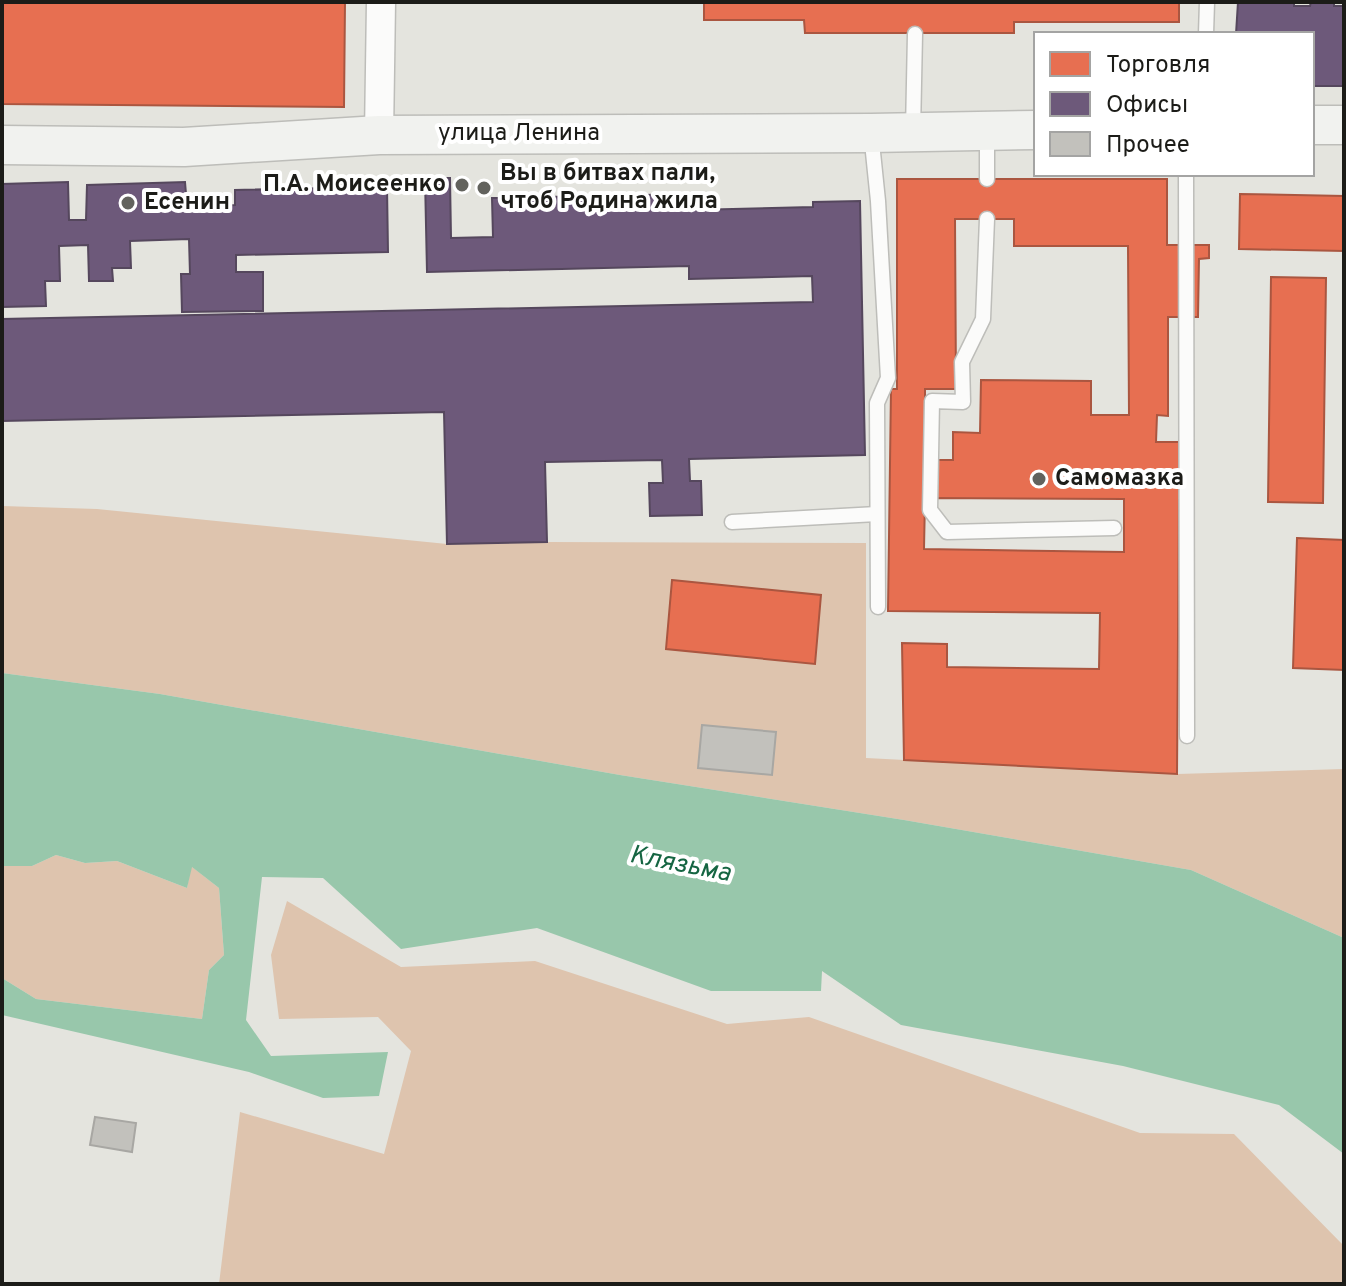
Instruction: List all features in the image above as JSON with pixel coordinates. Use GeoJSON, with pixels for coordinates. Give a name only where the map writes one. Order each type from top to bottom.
{"type":"FeatureCollection","features":[{"type":"Feature","properties":{"kind":"main road"},"geometry":{"type":"LineString","coordinates":[[1314,125],[1344,125]]}},
{"type":"Feature","properties":{"kind":"main road","name":"улица Ленина"},"geometry":{"type":"LineString","coordinates":[[2,145],[184,147],[379,135],[1034,130]]}},
{"type":"Feature","properties":{"kind":"street"},"geometry":{"type":"LineString","coordinates":[[379,135],[381,2]]}},
{"type":"Feature","properties":{"kind":"lane"},"geometry":{"type":"LineString","coordinates":[[1206,32],[1207,2]]}},
{"type":"Feature","properties":{"kind":"lane"},"geometry":{"type":"LineString","coordinates":[[913,132],[915,34]]}},
{"type":"Feature","properties":{"kind":"lane"},"geometry":{"type":"LineString","coordinates":[[987,131],[987,179]]}},
{"type":"Feature","properties":{"kind":"lane"},"geometry":{"type":"LineString","coordinates":[[871,133],[888,378],[877,403],[878,607]]}},
{"type":"Feature","properties":{"kind":"lane"},"geometry":{"type":"LineString","coordinates":[[1186,176],[1187,736]]}},
{"type":"Feature","properties":{"kind":"lane"},"geometry":{"type":"LineString","coordinates":[[987,219],[983,319],[962,362],[963,402],[932,401],[930,510],[947,532],[1114,528]]}},
{"type":"Feature","properties":{"kind":"lane"},"geometry":{"type":"LineString","coordinates":[[732,522],[877,514]]}},
{"type":"Feature","properties":{"kind":"shaded area"},"geometry":{"type":"Polygon","coordinates":[[[2,506],[97,509],[447,544],[866,543],[866,758],[1177,774],[1344,769],[1344,938],[1191,870],[620,775],[160,694],[2,673],[2,506]]]}},
{"type":"Feature","properties":{"kind":"shaded area"},"geometry":{"type":"Polygon","coordinates":[[[56,855],[85,863],[117,861],[187,888],[191,866],[219,888],[224,955],[209,970],[202,1019],[36,999],[2,978],[2,866],[32,866],[56,855]]]}},
{"type":"Feature","properties":{"kind":"shaded area"},"geometry":{"type":"Polygon","coordinates":[[[287,901],[401,967],[535,961],[727,1024],[809,1017],[1140,1133],[1234,1134],[1344,1246],[1344,1284],[219,1284],[240,1112],[384,1154],[411,1051],[378,1017],[279,1019],[271,955],[287,901]]]}},
{"type":"Feature","properties":{"kind":"water","name":"Клязьма"},"geometry":{"type":"Polygon","coordinates":[[[2,673],[160,694],[620,775],[1191,870],[1344,938],[1344,1154],[1279,1105],[1123,1066],[901,1025],[822,971],[821,991],[711,991],[537,928],[401,949],[323,878],[262,877],[246,1020],[271,1056],[388,1052],[379,1096],[323,1098],[249,1072],[2,1015],[2,978],[36,999],[202,1019],[209,970],[224,955],[219,888],[192,867],[187,888],[117,861],[85,863],[56,855],[32,866],[2,866],[2,673]]]}},
{"type":"Feature","properties":{"kind":"building: Торговля"},"geometry":{"type":"Polygon","coordinates":[[[2,2],[345,2],[344,107],[2,104],[2,2]]]}},
{"type":"Feature","properties":{"kind":"building: Торговля"},"geometry":{"type":"Polygon","coordinates":[[[704,2],[1179,2],[1179,22],[1014,22],[1014,33],[805,33],[804,20],[704,20],[704,2]]]}},
{"type":"Feature","properties":{"kind":"building: Торговля","name":"Самомазка"},"geometry":{"type":"Polygon","coordinates":[[[897,179],[1167,179],[1167,245],[1209,245],[1209,258],[1199,259],[1198,317],[1168,317],[1168,416],[1157,415],[1156,442],[1188,442],[1187,500],[1179,500],[1177,774],[904,760],[902,643],[947,644],[947,667],[1099,669],[1100,613],[888,611],[891,389],[897,389],[897,179]],[[955,219],[956,389],[925,389],[925,460],[953,460],[953,432],[980,433],[981,380],[1091,381],[1091,415],[1129,415],[1128,246],[1014,246],[1014,219],[955,219]],[[925,498],[924,549],[1124,552],[1124,499],[925,498]]]}},
{"type":"Feature","properties":{"kind":"building: Торговля"},"geometry":{"type":"Polygon","coordinates":[[[1240,194],[1344,196],[1344,251],[1239,249],[1240,194]]]}},
{"type":"Feature","properties":{"kind":"building: Торговля"},"geometry":{"type":"Polygon","coordinates":[[[1271,277],[1326,278],[1323,503],[1268,502],[1271,277]]]}},
{"type":"Feature","properties":{"kind":"building: Торговля"},"geometry":{"type":"Polygon","coordinates":[[[1297,538],[1344,540],[1344,670],[1293,668],[1297,538]]]}},
{"type":"Feature","properties":{"kind":"building: Торговля"},"geometry":{"type":"Polygon","coordinates":[[[672,580],[821,595],[815,664],[666,649],[672,580]]]}},
{"type":"Feature","properties":{"kind":"building: Офисы"},"geometry":{"type":"Polygon","coordinates":[[[1238,2],[1294,2],[1294,6],[1310,6],[1311,2],[1334,2],[1334,6],[1344,6],[1344,86],[1314,86],[1314,32],[1236,32],[1238,2]]]}},
{"type":"Feature","properties":{"kind":"building: Офисы"},"geometry":{"type":"Polygon","coordinates":[[[425,178],[450,178],[451,238],[493,237],[492,198],[690,194],[691,210],[813,207],[813,202],[860,201],[865,455],[689,459],[690,481],[701,481],[702,515],[650,516],[649,483],[663,483],[662,460],[545,462],[547,542],[447,544],[444,412],[2,421],[2,319],[813,302],[812,276],[689,279],[689,266],[427,272],[425,178]]]}},
{"type":"Feature","properties":{"kind":"building: Офисы"},"geometry":{"type":"Polygon","coordinates":[[[68,182],[69,220],[86,220],[87,185],[185,182],[187,206],[235,205],[235,190],[387,187],[388,252],[236,255],[236,272],[263,272],[263,311],[182,312],[181,274],[190,274],[189,239],[130,241],[131,268],[112,268],[113,281],[89,281],[88,245],[59,246],[60,281],[45,281],[46,306],[2,307],[2,184],[68,182]]]}},
{"type":"Feature","properties":{"kind":"building: Прочее"},"geometry":{"type":"Polygon","coordinates":[[[702,725],[776,732],[772,775],[698,768],[702,725]]]}},
{"type":"Feature","properties":{"kind":"building: Прочее"},"geometry":{"type":"Polygon","coordinates":[[[95,1117],[136,1123],[132,1152],[90,1145],[95,1117]]]}},
{"type":"Feature","properties":{"kind":"place","name":"П.А. Моисеенко"},"geometry":{"type":"Point","coordinates":[462,185]}},
{"type":"Feature","properties":{"kind":"place","name":"Вы в битвах пали, чтоб Родина жила"},"geometry":{"type":"Point","coordinates":[484,188]}},
{"type":"Feature","properties":{"kind":"place","name":"Есенин"},"geometry":{"type":"Point","coordinates":[128,203]}},
{"type":"Feature","properties":{"kind":"place","name":"Самомазка"},"geometry":{"type":"Point","coordinates":[1039,479]}}]}
